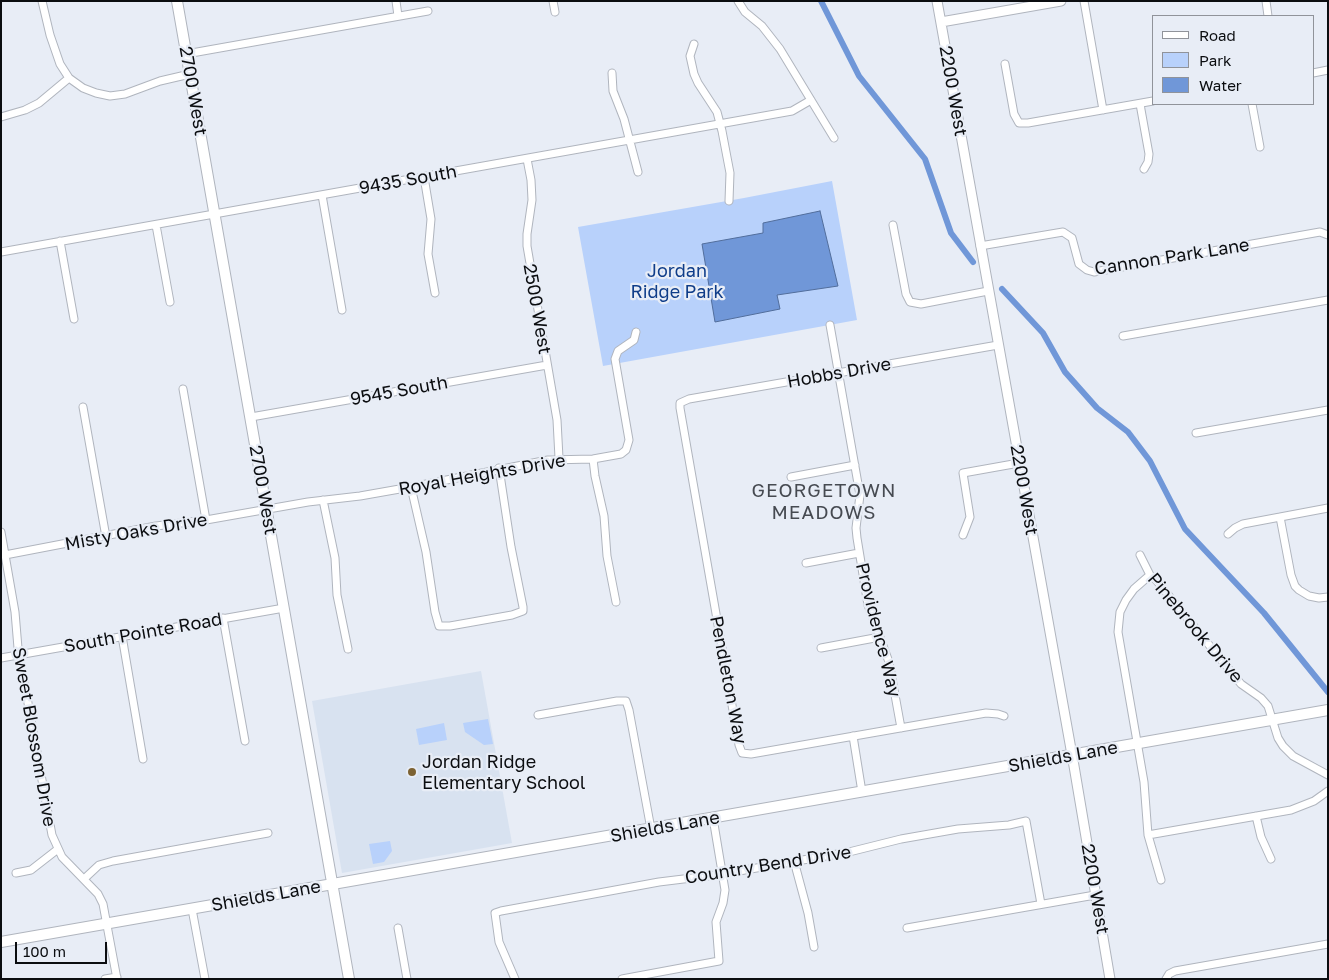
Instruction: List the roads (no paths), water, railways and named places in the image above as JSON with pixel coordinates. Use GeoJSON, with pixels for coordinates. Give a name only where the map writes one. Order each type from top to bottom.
{"type":"FeatureCollection","features":[{"type":"Feature","properties":{"kind":"main road","name":"2700 West"},"geometry":{"type":"LineString","coordinates":[[177,1],[349,979]]}},
{"type":"Feature","properties":{"kind":"main road","name":"Shields Lane"},"geometry":{"type":"LineString","coordinates":[[1,942],[1328,710]]}},
{"type":"Feature","properties":{"kind":"street"},"geometry":{"type":"LineString","coordinates":[[42,1],[46,23],[60,64],[69,78],[82,88],[96,94],[110,96],[125,94],[160,81],[190,74]]}},
{"type":"Feature","properties":{"kind":"street"},"geometry":{"type":"LineString","coordinates":[[396,1],[398,16]]}},
{"type":"Feature","properties":{"kind":"street"},"geometry":{"type":"LineString","coordinates":[[553,1],[555,12]]}},
{"type":"Feature","properties":{"kind":"street"},"geometry":{"type":"LineString","coordinates":[[738,1],[746,12],[772,38],[834,138]]}},
{"type":"Feature","properties":{"kind":"street","name":"2200 West"},"geometry":{"type":"LineString","coordinates":[[937,1],[1110,979]]}},
{"type":"Feature","properties":{"kind":"street"},"geometry":{"type":"LineString","coordinates":[[940,22],[1061,1]]}},
{"type":"Feature","properties":{"kind":"street"},"geometry":{"type":"LineString","coordinates":[[1084,1],[1103,110]]}},
{"type":"Feature","properties":{"kind":"street"},"geometry":{"type":"LineString","coordinates":[[1266,1],[1268,15]]}},
{"type":"Feature","properties":{"kind":"street"},"geometry":{"type":"LineString","coordinates":[[186,54],[428,11]]}},
{"type":"Feature","properties":{"kind":"street"},"geometry":{"type":"LineString","coordinates":[[694,44],[690,56],[694,74],[703,92],[717,112],[721,124],[730,173],[729,201]]}},
{"type":"Feature","properties":{"kind":"street"},"geometry":{"type":"LineString","coordinates":[[1005,64],[1014,114],[1019,123],[1152,101]]}},
{"type":"Feature","properties":{"kind":"street"},"geometry":{"type":"LineString","coordinates":[[1314,73],[1328,70]]}},
{"type":"Feature","properties":{"kind":"street"},"geometry":{"type":"LineString","coordinates":[[612,73],[613,90],[630,140],[638,172]]}},
{"type":"Feature","properties":{"kind":"street"},"geometry":{"type":"LineString","coordinates":[[1,117],[25,110],[39,103],[69,78]]}},
{"type":"Feature","properties":{"kind":"street","name":"9435 South"},"geometry":{"type":"LineString","coordinates":[[1,252],[792,111],[811,100]]}},
{"type":"Feature","properties":{"kind":"street"},"geometry":{"type":"LineString","coordinates":[[1140,104],[1149,154],[1148,162],[1144,169]]}},
{"type":"Feature","properties":{"kind":"street"},"geometry":{"type":"LineString","coordinates":[[1252,105],[1260,146]]}},
{"type":"Feature","properties":{"kind":"street","name":"2500 West"},"geometry":{"type":"LineString","coordinates":[[527,159],[532,200],[527,246],[557,420],[559,458]]}},
{"type":"Feature","properties":{"kind":"street"},"geometry":{"type":"LineString","coordinates":[[424,177],[431,219],[428,254],[435,293]]}},
{"type":"Feature","properties":{"kind":"street"},"geometry":{"type":"LineString","coordinates":[[322,195],[342,310]]}},
{"type":"Feature","properties":{"kind":"street"},"geometry":{"type":"LineString","coordinates":[[156,225],[170,302]]}},
{"type":"Feature","properties":{"kind":"street"},"geometry":{"type":"LineString","coordinates":[[893,225],[906,294],[910,302],[922,304],[988,291]]}},
{"type":"Feature","properties":{"kind":"street","name":"Cannon Park Lane"},"geometry":{"type":"LineString","coordinates":[[980,246],[1063,232],[1072,238],[1079,264],[1087,270],[1094,272],[1320,232],[1328,235]]}},
{"type":"Feature","properties":{"kind":"street"},"geometry":{"type":"LineString","coordinates":[[60,241],[74,319]]}},
{"type":"Feature","properties":{"kind":"street"},"geometry":{"type":"LineString","coordinates":[[1123,336],[1328,300]]}},
{"type":"Feature","properties":{"kind":"street","name":"Providence Way"},"geometry":{"type":"LineString","coordinates":[[830,326],[860,495],[856,528],[859,553],[871,615],[889,662],[901,728]]}},
{"type":"Feature","properties":{"kind":"street","name":"Royal Heights Drive"},"geometry":{"type":"LineString","coordinates":[[267,509],[360,496],[559,458],[593,459],[621,454],[628,445],[628,436],[615,359],[618,352],[634,340],[636,332]]}},
{"type":"Feature","properties":{"kind":"street","name":"Hobbs Drive"},"geometry":{"type":"LineString","coordinates":[[680,403],[688,399],[998,345]]}},
{"type":"Feature","properties":{"kind":"street","name":"9545 South"},"geometry":{"type":"LineString","coordinates":[[251,417],[547,366]]}},
{"type":"Feature","properties":{"kind":"street"},"geometry":{"type":"LineString","coordinates":[[183,390],[206,520]]}},
{"type":"Feature","properties":{"kind":"street","name":"Pendleton Way"},"geometry":{"type":"LineString","coordinates":[[680,403],[680,412],[742,753],[751,754],[986,713],[1004,716]]}},
{"type":"Feature","properties":{"kind":"street"},"geometry":{"type":"LineString","coordinates":[[83,407],[106,537]]}},
{"type":"Feature","properties":{"kind":"street"},"geometry":{"type":"LineString","coordinates":[[1196,433],[1328,410]]}},
{"type":"Feature","properties":{"kind":"street"},"geometry":{"type":"LineString","coordinates":[[593,459],[604,516],[607,556],[616,602]]}},
{"type":"Feature","properties":{"kind":"street"},"geometry":{"type":"LineString","coordinates":[[964,535],[970,517],[962,473],[1019,463]]}},
{"type":"Feature","properties":{"kind":"street"},"geometry":{"type":"LineString","coordinates":[[791,477],[855,465]]}},
{"type":"Feature","properties":{"kind":"street"},"geometry":{"type":"LineString","coordinates":[[411,487],[426,552],[438,626],[444,627],[516,614],[523,611],[523,602],[511,547],[499,468]]}},
{"type":"Feature","properties":{"kind":"street"},"geometry":{"type":"LineString","coordinates":[[323,500],[335,558],[337,595],[348,649]]}},
{"type":"Feature","properties":{"kind":"street"},"geometry":{"type":"LineString","coordinates":[[1228,534],[1243,524],[1328,508]]}},
{"type":"Feature","properties":{"kind":"street","name":"Misty Oaks Drive"},"geometry":{"type":"LineString","coordinates":[[5,555],[156,526],[206,520],[267,509]]}},
{"type":"Feature","properties":{"kind":"street"},"geometry":{"type":"LineString","coordinates":[[1280,517],[1295,586],[1309,596],[1328,597]]}},
{"type":"Feature","properties":{"kind":"street","name":"Sweet Blossom Drive"},"geometry":{"type":"LineString","coordinates":[[1,532],[15,612],[19,654],[50,827],[58,849],[68,864],[98,894],[103,904],[117,978]]}},
{"type":"Feature","properties":{"kind":"street"},"geometry":{"type":"LineString","coordinates":[[806,563],[859,553]]}},
{"type":"Feature","properties":{"kind":"street","name":"Pinebrook Drive"},"geometry":{"type":"LineString","coordinates":[[1140,555],[1150,575],[1240,684],[1268,706],[1278,738],[1286,750],[1299,760],[1328,775]]}},
{"type":"Feature","properties":{"kind":"street"},"geometry":{"type":"LineString","coordinates":[[1150,575],[1134,589],[1126,600],[1120,612],[1118,626],[1144,782],[1148,835],[1161,880]]}},
{"type":"Feature","properties":{"kind":"street","name":"South Pointe Road"},"geometry":{"type":"LineString","coordinates":[[1,658],[284,608]]}},
{"type":"Feature","properties":{"kind":"street"},"geometry":{"type":"LineString","coordinates":[[223,618],[245,741]]}},
{"type":"Feature","properties":{"kind":"street"},"geometry":{"type":"LineString","coordinates":[[122,636],[144,759]]}},
{"type":"Feature","properties":{"kind":"street"},"geometry":{"type":"LineString","coordinates":[[821,648],[880,637]]}},
{"type":"Feature","properties":{"kind":"street"},"geometry":{"type":"LineString","coordinates":[[538,715],[617,701],[626,702],[651,829]]}},
{"type":"Feature","properties":{"kind":"street"},"geometry":{"type":"LineString","coordinates":[[853,736],[862,792]]}},
{"type":"Feature","properties":{"kind":"street"},"geometry":{"type":"LineString","coordinates":[[1148,835],[1299,808],[1314,801],[1328,791]]}},
{"type":"Feature","properties":{"kind":"street"},"geometry":{"type":"LineString","coordinates":[[1256,816],[1262,841],[1271,859]]}},
{"type":"Feature","properties":{"kind":"street"},"geometry":{"type":"LineString","coordinates":[[622,979],[719,962],[716,922],[725,896],[714,818]]}},
{"type":"Feature","properties":{"kind":"street","name":"Country Bend Drive"},"geometry":{"type":"LineString","coordinates":[[515,979],[501,948],[495,913],[507,909],[659,882],[723,874],[958,829],[1026,821],[1041,904]]}},
{"type":"Feature","properties":{"kind":"street"},"geometry":{"type":"LineString","coordinates":[[84,879],[98,865],[113,861],[268,833]]}},
{"type":"Feature","properties":{"kind":"street"},"geometry":{"type":"LineString","coordinates":[[16,873],[31,870],[58,849]]}},
{"type":"Feature","properties":{"kind":"street"},"geometry":{"type":"LineString","coordinates":[[794,861],[808,913],[814,947]]}},
{"type":"Feature","properties":{"kind":"street"},"geometry":{"type":"LineString","coordinates":[[907,928],[1095,894]]}},
{"type":"Feature","properties":{"kind":"street"},"geometry":{"type":"LineString","coordinates":[[192,909],[205,979]]}},
{"type":"Feature","properties":{"kind":"street"},"geometry":{"type":"LineString","coordinates":[[398,928],[407,979]]}},
{"type":"Feature","properties":{"kind":"street"},"geometry":{"type":"LineString","coordinates":[[1166,978],[1176,971],[1328,944]]}},
{"type":"Feature","properties":{"kind":"street"},"geometry":{"type":"LineString","coordinates":[[105,979],[117,978]]}},
{"type":"Feature","properties":{"kind":"water"},"geometry":{"type":"Polygon","coordinates":[[[820,211],[838,286],[777,295],[780,309],[715,322],[702,244],[763,233],[763,223],[820,211]]]}},
{"type":"Feature","properties":{"kind":"waterway"},"geometry":{"type":"LineString","coordinates":[[821,1],[859,76],[925,159],[951,233],[973,262]]}},
{"type":"Feature","properties":{"kind":"waterway"},"geometry":{"type":"LineString","coordinates":[[1002,289],[1043,333],[1065,372],[1097,408],[1128,432],[1150,461],[1185,529],[1264,613],[1328,692]]}},
{"type":"Feature","properties":{"kind":"place","name":"Jordan Ridge Elementary School"},"geometry":{"type":"Point","coordinates":[412,772]}},
{"type":"Feature","properties":{"kind":"district","name":"GEORGETOWN MEADOWS"},"geometry":{"type":"Point","coordinates":[824,502]}},
{"type":"Feature","properties":{"kind":"park label","name":"Jordan Ridge Park"},"geometry":{"type":"Point","coordinates":[677,281]}}]}
